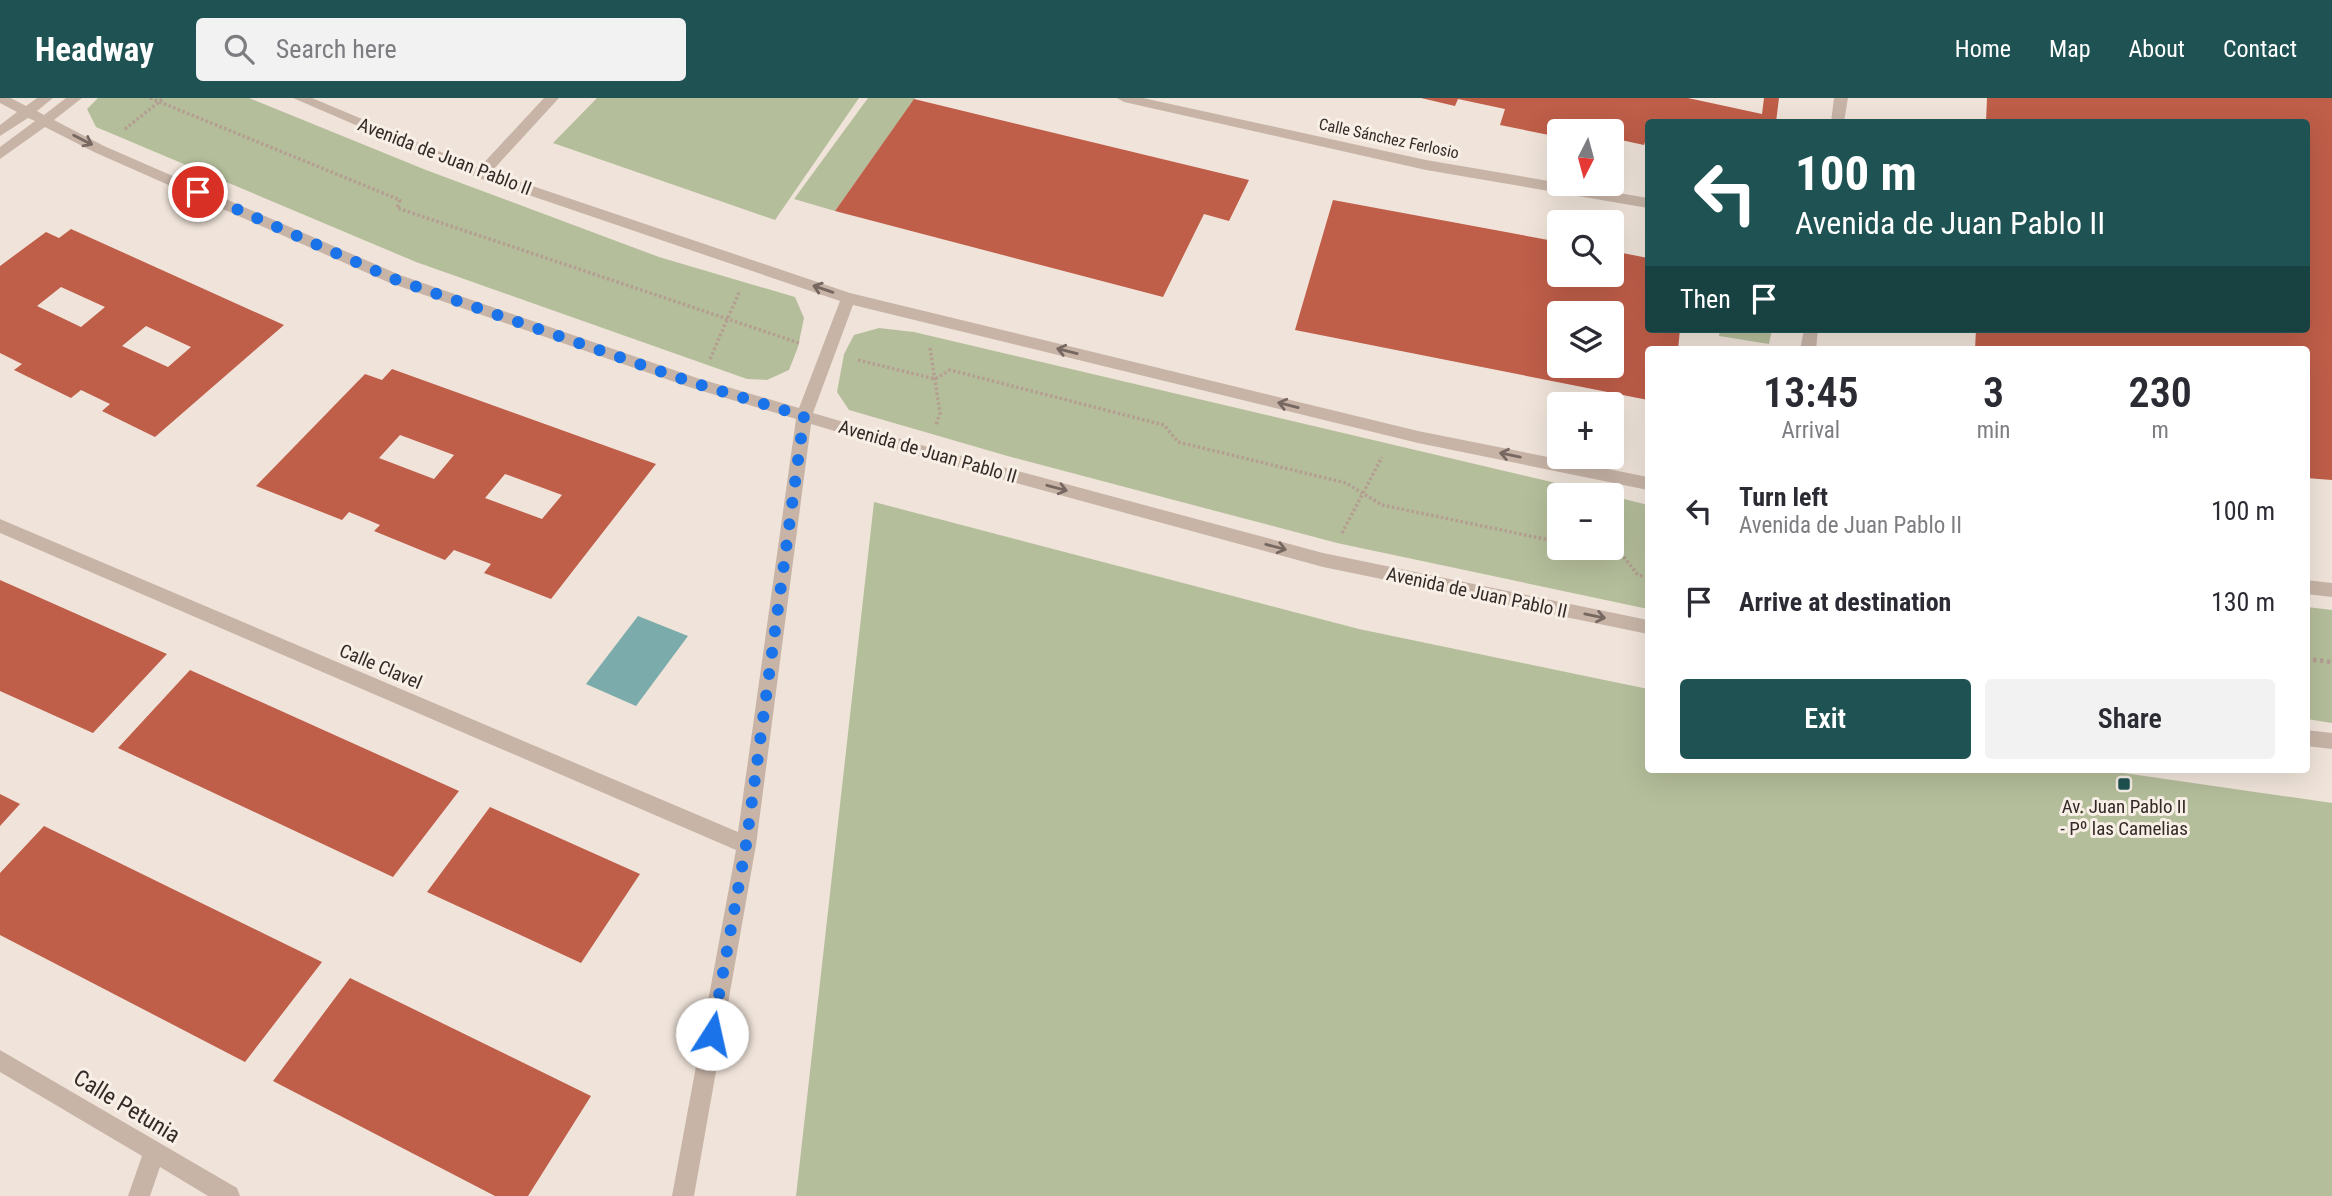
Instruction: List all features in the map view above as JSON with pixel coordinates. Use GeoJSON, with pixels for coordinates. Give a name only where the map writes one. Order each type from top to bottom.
{"type":"FeatureCollection","features":[{"type":"Feature","properties":{"kind":"street"},"geometry":{"type":"LineString","coordinates":[[0,132],[46,98]]}},
{"type":"Feature","properties":{"kind":"street"},"geometry":{"type":"LineString","coordinates":[[0,154],[75,98]]}},
{"type":"Feature","properties":{"kind":"street","name":"Avenida de Juan Pablo II"},"geometry":{"type":"LineString","coordinates":[[300,98],[481,174],[848,298],[1418,437],[1645,483]]}},
{"type":"Feature","properties":{"kind":"street"},"geometry":{"type":"LineString","coordinates":[[481,174],[552,98]]}},
{"type":"Feature","properties":{"kind":"street","name":"Calle Sánchez Ferlosio"},"geometry":{"type":"LineString","coordinates":[[1124,98],[1426,166],[1645,202]]}},
{"type":"Feature","properties":{"kind":"street"},"geometry":{"type":"LineString","coordinates":[[1838,119],[1841,98]]}},
{"type":"Feature","properties":{"kind":"street","name":"Avenida de Juan Pablo II"},"geometry":{"type":"LineString","coordinates":[[0,99],[99,149],[394,279],[694,383],[928,453],[1323,560],[1645,626]]}},
{"type":"Feature","properties":{"kind":"street"},"geometry":{"type":"LineString","coordinates":[[683,1196],[746,845],[804,416],[848,298]]}},
{"type":"Feature","properties":{"kind":"street","name":"Calle Clavel"},"geometry":{"type":"LineString","coordinates":[[0,526],[746,845]]}},
{"type":"Feature","properties":{"kind":"street"},"geometry":{"type":"LineString","coordinates":[[2310,587],[2332,590]]}},
{"type":"Feature","properties":{"kind":"street"},"geometry":{"type":"LineString","coordinates":[[2310,738],[2332,741]]}},
{"type":"Feature","properties":{"kind":"street","name":"Calle Petunia"},"geometry":{"type":"LineString","coordinates":[[0,1060],[229,1196]]}},
{"type":"Feature","properties":{"kind":"street"},"geometry":{"type":"LineString","coordinates":[[139,1196],[154,1153]]}},
{"type":"Feature","properties":{"kind":"path"},"geometry":{"type":"LineString","coordinates":[[99,149],[164,98]]}},
{"type":"Feature","properties":{"kind":"path"},"geometry":{"type":"LineString","coordinates":[[694,383],[708,365],[744,282],[758,266]]}},
{"type":"Feature","properties":{"kind":"path"},"geometry":{"type":"LineString","coordinates":[[928,453],[940,413],[930,346],[933,318]]}},
{"type":"Feature","properties":{"kind":"path"},"geometry":{"type":"LineString","coordinates":[[1337,543],[1382,456]]}},
{"type":"Feature","properties":{"kind":"path"},"geometry":{"type":"LineString","coordinates":[[1624,557],[1638,575],[1645,576]]}},
{"type":"Feature","properties":{"kind":"path"},"geometry":{"type":"LineString","coordinates":[[2310,659],[2332,662]]}},
{"type":"Feature","properties":{"kind":"green space"},"geometry":{"type":"Polygon","coordinates":[[[98,98],[249,98],[426,170],[659,257],[795,297],[804,318],[798,347],[789,370],[767,380],[747,379],[416,262],[96,127],[87,109],[98,98]]]}},
{"type":"Feature","properties":{"kind":"green space"},"geometry":{"type":"Polygon","coordinates":[[[597,98],[859,98],[775,220],[553,143],[597,98]]]}},
{"type":"Feature","properties":{"kind":"green space"},"geometry":{"type":"Polygon","coordinates":[[[868,98],[915,98],[835,211],[794,199],[868,98]]]}},
{"type":"Feature","properties":{"kind":"green space"},"geometry":{"type":"Polygon","coordinates":[[[879,328],[914,332],[1556,483],[1547,483],[1547,560],[1624,560],[1624,499],[1645,504],[1645,608],[1337,543],[1011,457],[849,410],[837,392],[844,354],[854,335],[879,328]]]}},
{"type":"Feature","properties":{"kind":"green space"},"geometry":{"type":"Polygon","coordinates":[[[1719,333],[1771,333],[1769,344],[1719,336],[1719,333]]]}},
{"type":"Feature","properties":{"kind":"green space"},"geometry":{"type":"Polygon","coordinates":[[[874,502],[1359,629],[1645,688],[1645,773],[2124,773],[2332,803],[2332,1196],[796,1196],[874,502]]]}},
{"type":"Feature","properties":{"kind":"green space"},"geometry":{"type":"Polygon","coordinates":[[[2310,607],[2332,610],[2332,723],[2310,719],[2310,607]]]}},
{"type":"Feature","properties":{"kind":"water"},"geometry":{"type":"Polygon","coordinates":[[[638,616],[688,636],[636,706],[586,684],[638,616]]]}},
{"type":"Feature","properties":{"kind":"building"},"geometry":{"type":"Polygon","coordinates":[[[1421,98],[1688,98],[1762,114],[1764,98],[1779,98],[1776,119],[1645,119],[1644,145],[1624,141],[1624,119],[1547,119],[1547,135],[1500,125],[1505,109],[1458,99],[1455,106],[1421,98]]]}},
{"type":"Feature","properties":{"kind":"building"},"geometry":{"type":"Polygon","coordinates":[[[1987,98],[2332,98],[2332,480],[2310,478],[2310,346],[1975,346],[1976,333],[2310,333],[2310,119],[1986,119],[1987,98]]]}},
{"type":"Feature","properties":{"kind":"building"},"geometry":{"type":"Polygon","coordinates":[[[914,99],[1249,180],[1229,221],[1204,214],[1163,297],[835,211],[914,99]]]}},
{"type":"Feature","properties":{"kind":"building"},"geometry":{"type":"Polygon","coordinates":[[[1333,200],[1547,240],[1547,287],[1624,287],[1624,253],[1645,257],[1645,333],[1680,333],[1678,346],[1645,346],[1645,399],[1624,395],[1624,392],[1608,392],[1295,330],[1333,200]]]}},
{"type":"Feature","properties":{"kind":"building"},"geometry":{"type":"Polygon","coordinates":[[[71,229],[284,325],[155,437],[102,411],[110,404],[81,390],[71,398],[14,370],[22,364],[0,353],[0,266],[46,232],[59,238],[71,229]],[[61,287],[37,306],[81,327],[105,307],[61,287]],[[146,326],[122,346],[168,367],[191,347],[146,326]]]}},
{"type":"Feature","properties":{"kind":"building"},"geometry":{"type":"Polygon","coordinates":[[[392,369],[656,464],[551,599],[484,573],[491,564],[454,550],[445,560],[374,531],[380,525],[349,512],[342,520],[256,486],[365,374],[382,380],[392,369]],[[400,435],[379,458],[434,479],[454,455],[400,435]],[[505,474],[485,498],[542,519],[562,495],[505,474]]]}},
{"type":"Feature","properties":{"kind":"building"},"geometry":{"type":"Polygon","coordinates":[[[0,580],[167,654],[93,733],[0,691],[0,580]]]}},
{"type":"Feature","properties":{"kind":"building"},"geometry":{"type":"Polygon","coordinates":[[[190,670],[459,791],[393,877],[118,748],[190,670]]]}},
{"type":"Feature","properties":{"kind":"building"},"geometry":{"type":"Polygon","coordinates":[[[0,794],[20,804],[0,826],[0,794]]]}},
{"type":"Feature","properties":{"kind":"building"},"geometry":{"type":"Polygon","coordinates":[[[490,807],[640,874],[581,963],[427,892],[490,807]]]}},
{"type":"Feature","properties":{"kind":"building"},"geometry":{"type":"Polygon","coordinates":[[[44,826],[322,962],[245,1062],[0,935],[0,873],[44,826]]]}},
{"type":"Feature","properties":{"kind":"building"},"geometry":{"type":"Polygon","coordinates":[[[350,978],[591,1096],[528,1196],[495,1196],[273,1081],[350,978]]]}},
{"type":"Feature","properties":{"kind":"place","name":"Av. Juan Pablo II - Pº las Camelias"},"geometry":{"type":"Point","coordinates":[2124,784]}},
{"type":"Feature","properties":{"kind":"route"},"geometry":{"type":"LineString","coordinates":[[198,192],[394,279],[694,383],[804,416],[746,845],[712,1034]]}}]}
